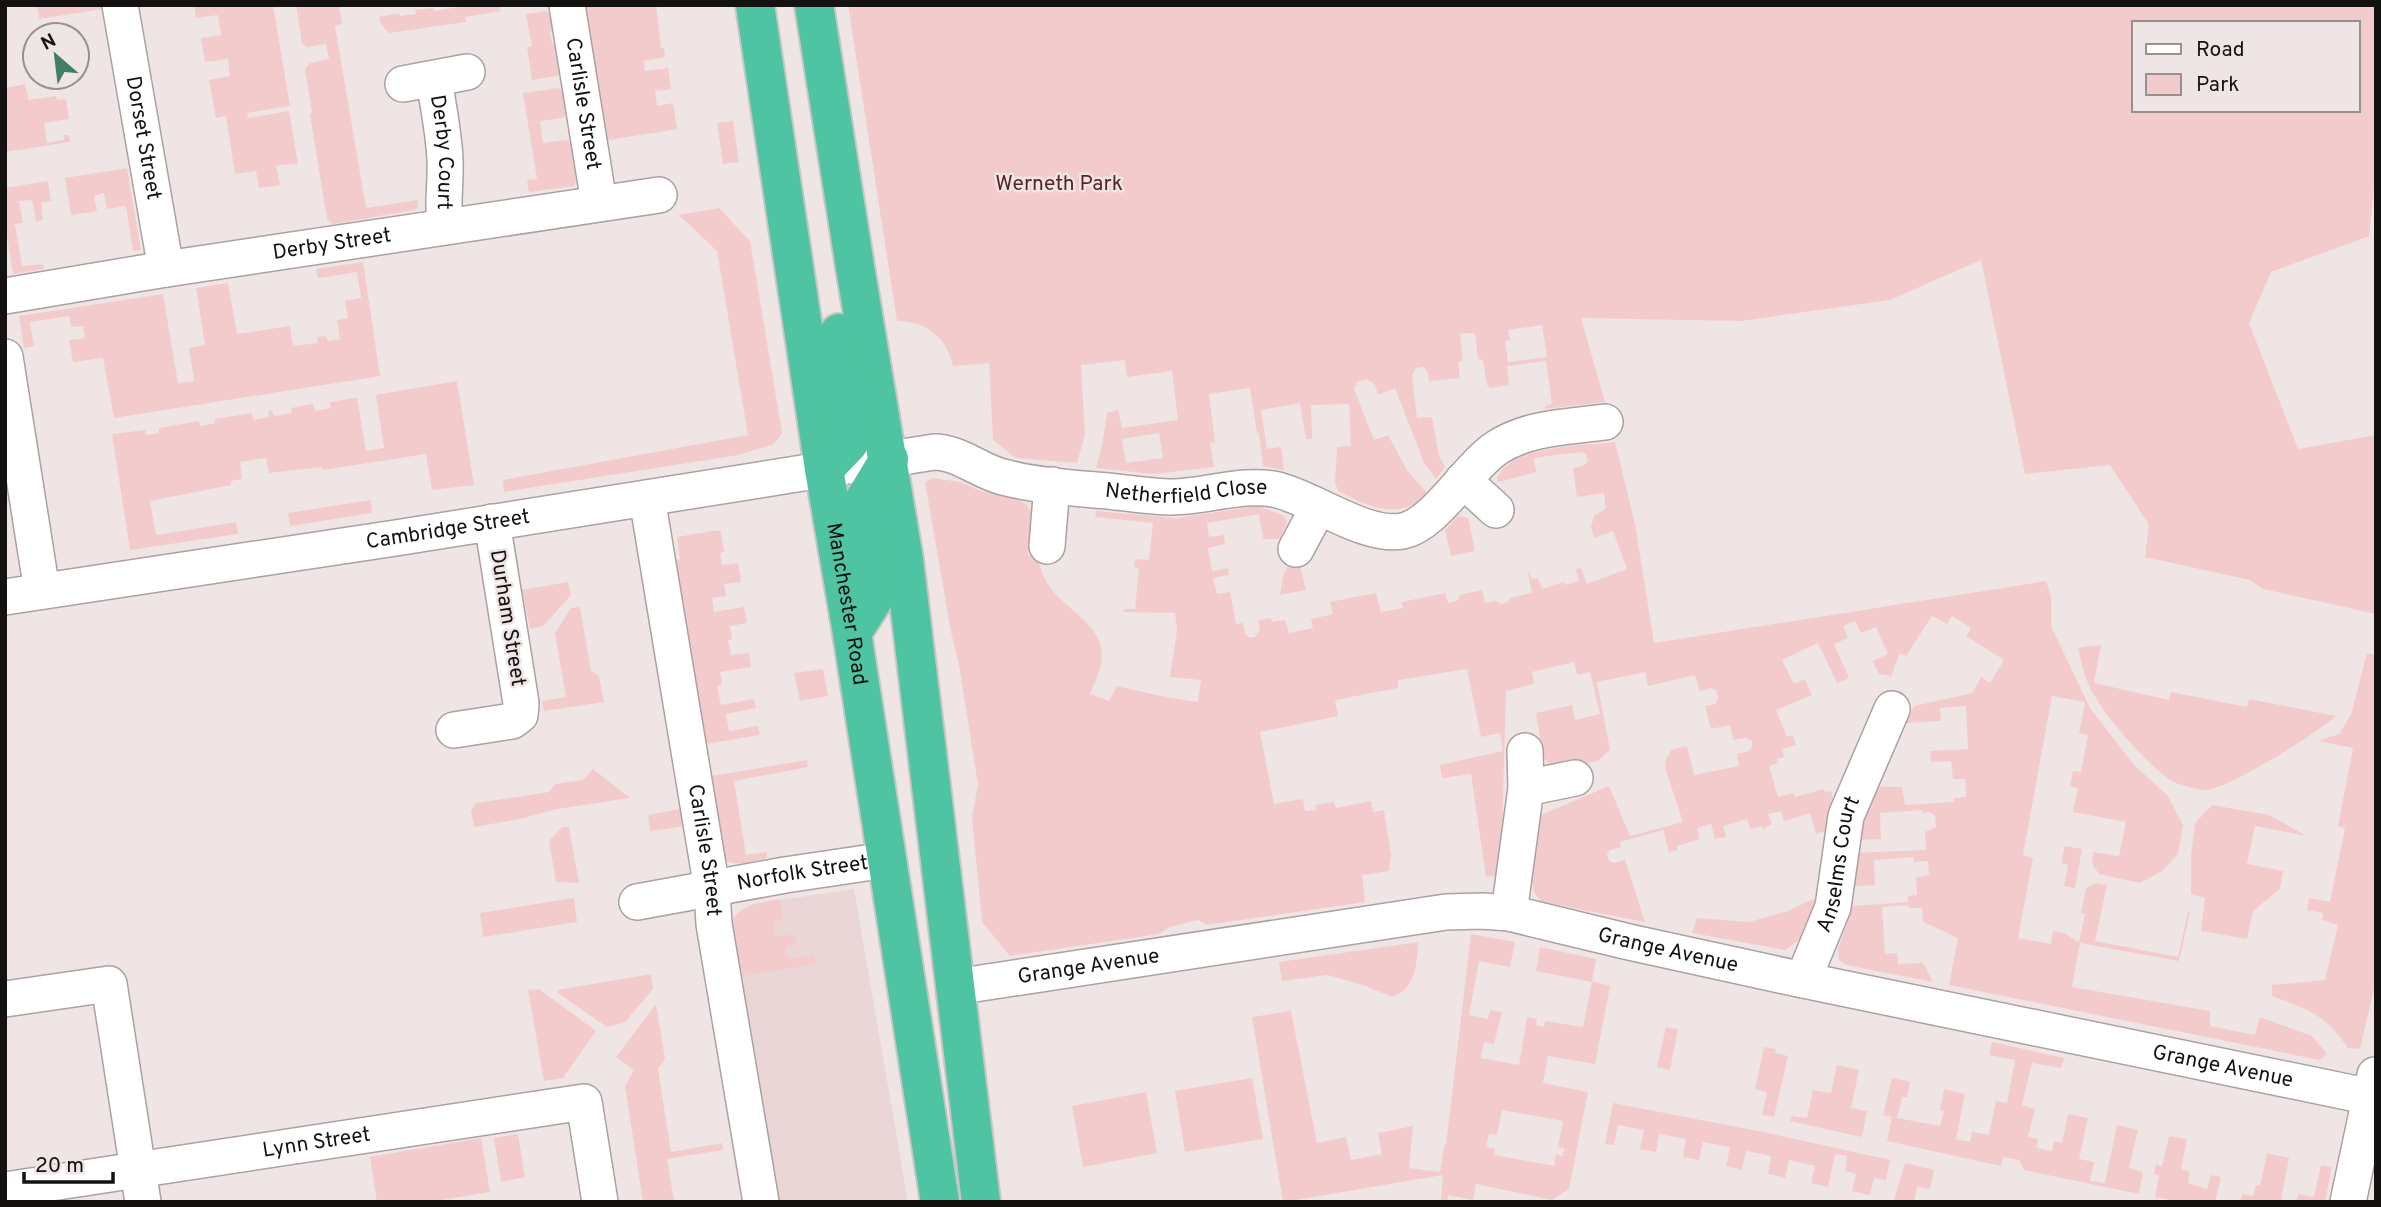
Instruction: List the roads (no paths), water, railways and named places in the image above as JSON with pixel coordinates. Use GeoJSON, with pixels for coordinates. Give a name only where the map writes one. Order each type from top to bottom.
{"type":"FeatureCollection","features":[{"type":"Feature","properties":{"kind":"highway","name":"Manchester Road"},"geometry":{"type":"LineString","coordinates":[[755,5],[824,469],[940,1202]]}},
{"type":"Feature","properties":{"kind":"highway"},"geometry":{"type":"LineString","coordinates":[[814,5],[904,560],[981,1202]]}},
{"type":"Feature","properties":{"kind":"highway"},"geometry":{"type":"LineString","coordinates":[[824,469],[849,443],[850,398],[835,305],[855,267]]}},
{"type":"Feature","properties":{"kind":"highway"},"geometry":{"type":"LineString","coordinates":[[852,633],[873,600],[860,507],[888,459]]}},
{"type":"Feature","properties":{"kind":"street","name":"Dorset Street"},"geometry":{"type":"LineString","coordinates":[[120,5],[166,269]]}},
{"type":"Feature","properties":{"kind":"street","name":"Carlisle Street"},"geometry":{"type":"LineString","coordinates":[[567,5],[599,203]]}},
{"type":"Feature","properties":{"kind":"street","name":"Derby Court"},"geometry":{"type":"LineString","coordinates":[[435,78],[445,162],[445,226]]}},
{"type":"Feature","properties":{"kind":"street","name":"Derby Street"},"geometry":{"type":"LineString","coordinates":[[5,296],[166,269],[659,195]]}},
{"type":"Feature","properties":{"kind":"street"},"geometry":{"type":"LineString","coordinates":[[5,357],[42,591]]}},
{"type":"Feature","properties":{"kind":"street","name":"Netherfield Close"},"geometry":{"type":"LineString","coordinates":[[888,459],[947,452],[1003,477],[1052,485],[1172,497],[1266,489],[1278,491],[1359,524],[1402,531],[1416,527],[1478,462],[1515,436],[1537,430],[1605,422]]}},
{"type":"Feature","properties":{"kind":"street","name":"Cambridge Street"},"geometry":{"type":"LineString","coordinates":[[5,597],[888,459]]}},
{"type":"Feature","properties":{"kind":"street"},"geometry":{"type":"LineString","coordinates":[[1463,480],[1496,510]]}},
{"type":"Feature","properties":{"kind":"street"},"geometry":{"type":"LineString","coordinates":[[1047,546],[1052,485]]}},
{"type":"Feature","properties":{"kind":"street","name":"Carlisle Street"},"geometry":{"type":"LineString","coordinates":[[647,498],[761,1202]]}},
{"type":"Feature","properties":{"kind":"street"},"geometry":{"type":"LineString","coordinates":[[1296,549],[1318,508]]}},
{"type":"Feature","properties":{"kind":"street","name":"Durham Street"},"geometry":{"type":"LineString","coordinates":[[454,730],[512,721],[520,715],[519,690],[492,522]]}},
{"type":"Feature","properties":{"kind":"street","name":"Anselms Court"},"geometry":{"type":"LineString","coordinates":[[1803,980],[1833,907],[1846,816],[1862,743],[1892,709]]}},
{"type":"Feature","properties":{"kind":"street"},"geometry":{"type":"LineString","coordinates":[[1510,913],[1526,788],[1525,751]]}},
{"type":"Feature","properties":{"kind":"street"},"geometry":{"type":"LineString","coordinates":[[1526,788],[1575,778]]}},
{"type":"Feature","properties":{"kind":"street","name":"Norfolk Street"},"geometry":{"type":"LineString","coordinates":[[637,902],[886,860]]}},
{"type":"Feature","properties":{"kind":"street","name":"Grange Avenue"},"geometry":{"type":"LineString","coordinates":[[955,987],[1446,912],[1510,913],[1803,980],[2374,1089]]}},
{"type":"Feature","properties":{"kind":"street"},"geometry":{"type":"LineString","coordinates":[[5,999],[109,984],[141,1186]]}},
{"type":"Feature","properties":{"kind":"street"},"geometry":{"type":"LineString","coordinates":[[2348,1202],[2374,1089]]}},
{"type":"Feature","properties":{"kind":"street","name":"Lynn Street"},"geometry":{"type":"LineString","coordinates":[[5,1190],[141,1186],[584,1102],[600,1202]]}},
{"type":"Feature","properties":{"kind":"park label","name":"Werneth Park"},"geometry":{"type":"Point","coordinates":[1059,184]}}]}
